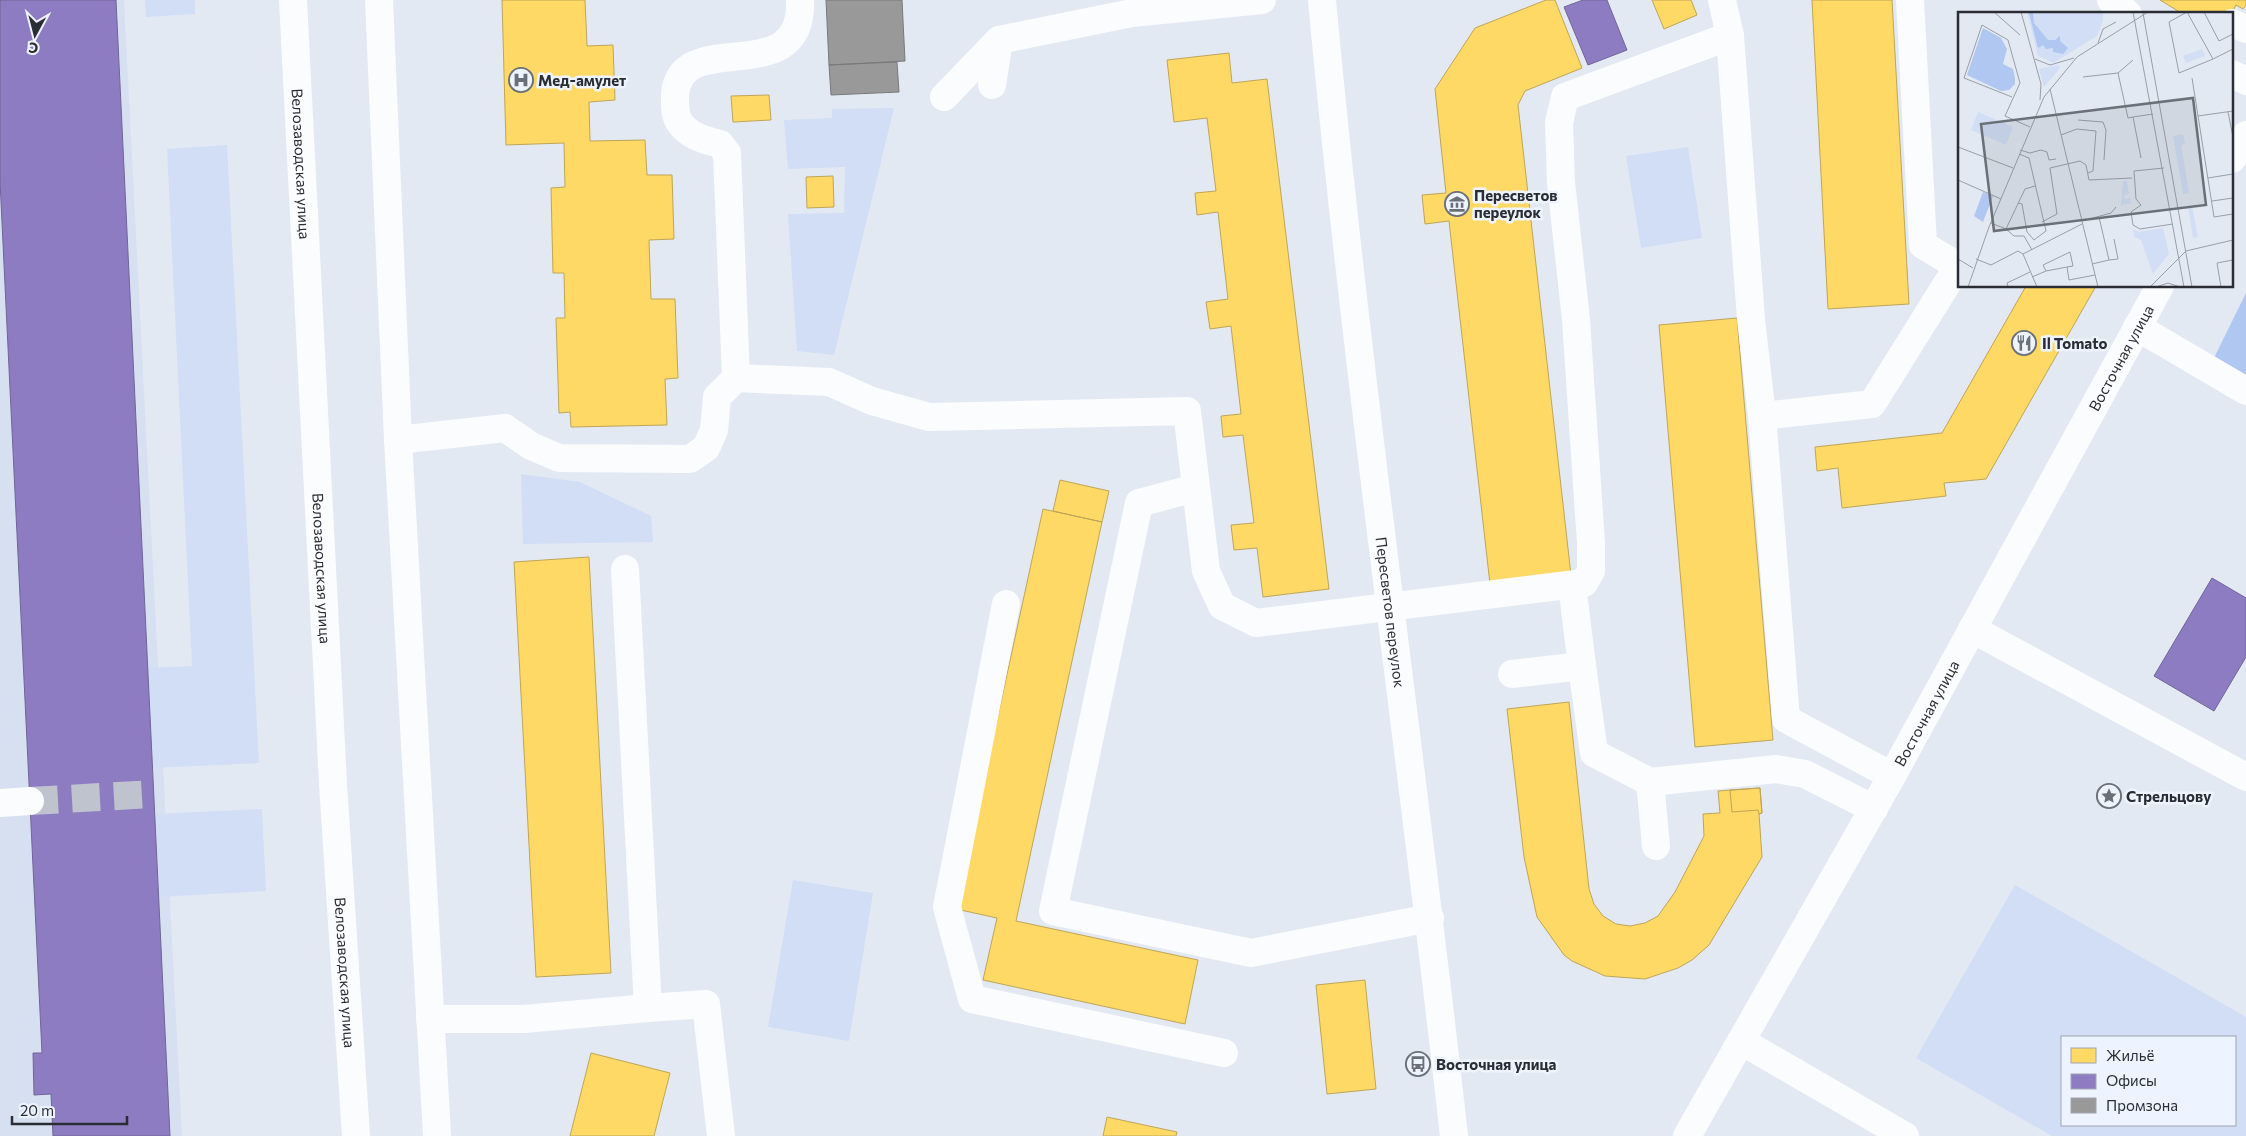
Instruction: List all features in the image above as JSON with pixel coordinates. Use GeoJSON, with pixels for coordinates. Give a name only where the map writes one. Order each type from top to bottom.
{"type":"FeatureCollection","features":[{"type":"Feature","properties":{"kind":"main road","name":"Велозаводская улица"},"geometry":{"type":"LineString","coordinates":[[293,0],[333,784],[356,1136]]}},
{"type":"Feature","properties":{"kind":"main road"},"geometry":{"type":"LineString","coordinates":[[379,0],[398,440],[437,1136]]}},
{"type":"Feature","properties":{"kind":"main road"},"geometry":{"type":"LineString","coordinates":[[398,440],[505,428],[531,446],[559,458],[690,459],[706,448],[714,430],[717,397],[736,378],[727,154],[719,144],[703,140],[687,132],[679,122],[674,109],[676,85],[685,70],[697,62],[769,52],[780,47],[790,39],[797,28],[801,12],[800,0]]}},
{"type":"Feature","properties":{"kind":"main road"},"geometry":{"type":"LineString","coordinates":[[944,97],[999,40],[1131,6],[1262,0]]}},
{"type":"Feature","properties":{"kind":"main road","name":"Пересветов переулок"},"geometry":{"type":"LineString","coordinates":[[1322,0],[1390,606],[1430,918],[1454,1136]]}},
{"type":"Feature","properties":{"kind":"main road"},"geometry":{"type":"LineString","coordinates":[[1722,0],[1730,36],[1750,319],[1762,416],[1786,719],[1892,776]]}},
{"type":"Feature","properties":{"kind":"main road"},"geometry":{"type":"LineString","coordinates":[[1910,0],[1923,245],[1958,264]]}},
{"type":"Feature","properties":{"kind":"main road"},"geometry":{"type":"LineString","coordinates":[[2234,24],[2246,29]]}},
{"type":"Feature","properties":{"kind":"main road"},"geometry":{"type":"LineString","coordinates":[[736,378],[828,382],[872,401],[928,417],[1187,411],[1206,571],[1222,606],[1256,623],[1584,583],[1591,571],[1591,543],[1576,320],[1561,182],[1559,123],[1565,97],[1730,36]]}},
{"type":"Feature","properties":{"kind":"main road"},"geometry":{"type":"LineString","coordinates":[[992,85],[999,40]]}},
{"type":"Feature","properties":{"kind":"main road"},"geometry":{"type":"LineString","coordinates":[[2234,75],[2246,81]]}},
{"type":"Feature","properties":{"kind":"main road"},"geometry":{"type":"LineString","coordinates":[[2234,156],[2246,135]]}},
{"type":"Feature","properties":{"kind":"main road"},"geometry":{"type":"LineString","coordinates":[[1762,416],[1872,404],[1958,267]]}},
{"type":"Feature","properties":{"kind":"main road","name":"Восточная улица"},"geometry":{"type":"LineString","coordinates":[[1687,1136],[1874,809],[2159,288]]}},
{"type":"Feature","properties":{"kind":"main road"},"geometry":{"type":"LineString","coordinates":[[2137,327],[2246,391]]}},
{"type":"Feature","properties":{"kind":"main road"},"geometry":{"type":"LineString","coordinates":[[1195,488],[1139,503],[1053,911],[1250,953],[1430,918]]}},
{"type":"Feature","properties":{"kind":"main road"},"geometry":{"type":"LineString","coordinates":[[625,569],[648,1008]]}},
{"type":"Feature","properties":{"kind":"main road"},"geometry":{"type":"LineString","coordinates":[[1572,585],[1594,753],[1650,782],[1776,769],[1805,774],[1874,809]]}},
{"type":"Feature","properties":{"kind":"main road"},"geometry":{"type":"LineString","coordinates":[[1006,604],[947,907],[972,999],[1224,1053]]}},
{"type":"Feature","properties":{"kind":"main road"},"geometry":{"type":"LineString","coordinates":[[1972,629],[2246,777]]}},
{"type":"Feature","properties":{"kind":"main road"},"geometry":{"type":"LineString","coordinates":[[1512,674],[1582,666]]}},
{"type":"Feature","properties":{"kind":"main road"},"geometry":{"type":"LineString","coordinates":[[1650,782],[1656,846]]}},
{"type":"Feature","properties":{"kind":"main road"},"geometry":{"type":"LineString","coordinates":[[0,803],[30,801]]}},
{"type":"Feature","properties":{"kind":"main road"},"geometry":{"type":"LineString","coordinates":[[430,1019],[524,1019],[706,1004],[721,1136]]}},
{"type":"Feature","properties":{"kind":"main road"},"geometry":{"type":"LineString","coordinates":[[1741,1041],[1905,1136]]}},
{"type":"Feature","properties":{"kind":"shaded area"},"geometry":{"type":"Polygon","coordinates":[[[0,0],[124,0],[182,1136],[0,1136],[0,0]]]}},
{"type":"Feature","properties":{"kind":"shaded area"},"geometry":{"type":"Polygon","coordinates":[[[145,0],[195,0],[195,14],[146,17],[145,0]]]}},
{"type":"Feature","properties":{"kind":"shaded area"},"geometry":{"type":"Polygon","coordinates":[[[894,108],[834,355],[797,351],[788,214],[844,213],[845,167],[788,169],[784,120],[832,118],[832,109],[894,108]]]}},
{"type":"Feature","properties":{"kind":"shaded area"},"geometry":{"type":"Polygon","coordinates":[[[227,145],[259,763],[152,768],[148,668],[192,666],[167,149],[227,145]]]}},
{"type":"Feature","properties":{"kind":"shaded area"},"geometry":{"type":"Polygon","coordinates":[[[1688,147],[1702,238],[1641,248],[1626,156],[1688,147]]]}},
{"type":"Feature","properties":{"kind":"shaded area"},"geometry":{"type":"Polygon","coordinates":[[[2246,293],[2246,381],[2212,362],[2246,293]]]}},
{"type":"Feature","properties":{"kind":"shaded area"},"geometry":{"type":"Polygon","coordinates":[[[521,474],[580,482],[651,516],[653,542],[523,544],[521,474]]]}},
{"type":"Feature","properties":{"kind":"shaded area"},"geometry":{"type":"Polygon","coordinates":[[[262,809],[266,891],[159,897],[155,814],[262,809]]]}},
{"type":"Feature","properties":{"kind":"shaded area"},"geometry":{"type":"Polygon","coordinates":[[[793,880],[873,893],[849,1041],[768,1027],[793,880]]]}},
{"type":"Feature","properties":{"kind":"shaded area"},"geometry":{"type":"Polygon","coordinates":[[[2015,885],[2246,1017],[2246,1136],[2052,1136],[1916,1058],[2015,885]]]}},
{"type":"Feature","properties":{"kind":"building: Жильё"},"geometry":{"type":"Polygon","coordinates":[[[502,0],[585,0],[587,46],[613,45],[615,100],[589,102],[590,141],[645,140],[647,175],[672,175],[674,239],[649,240],[651,299],[675,299],[678,378],[665,379],[667,425],[571,427],[570,412],[559,413],[556,318],[565,318],[564,273],[553,273],[551,188],[565,187],[564,143],[506,145],[502,0]]]}},
{"type":"Feature","properties":{"kind":"building: Жильё"},"geometry":{"type":"Polygon","coordinates":[[[1546,0],[1555,0],[1582,68],[1525,91],[1518,105],[1571,575],[1490,584],[1449,221],[1425,224],[1422,195],[1446,193],[1435,89],[1475,28],[1546,0]]]}},
{"type":"Feature","properties":{"kind":"building: Жильё"},"geometry":{"type":"Polygon","coordinates":[[[1652,0],[1691,0],[1697,15],[1664,29],[1652,0]]]}},
{"type":"Feature","properties":{"kind":"building: Жильё"},"geometry":{"type":"Polygon","coordinates":[[[1812,0],[1892,0],[1909,304],[1828,309],[1812,0]]]}},
{"type":"Feature","properties":{"kind":"building: Жильё"},"geometry":{"type":"Polygon","coordinates":[[[2160,0],[2246,0],[2246,5],[2243,9],[2236,5],[2232,12],[2180,12],[2160,0]]]}},
{"type":"Feature","properties":{"kind":"building: Жильё"},"geometry":{"type":"Polygon","coordinates":[[[1229,53],[1232,83],[1267,79],[1329,589],[1263,597],[1257,548],[1234,550],[1231,525],[1254,523],[1243,435],[1223,437],[1221,416],[1241,414],[1231,326],[1210,329],[1206,302],[1228,299],[1218,212],[1197,215],[1195,193],[1216,191],[1207,118],[1174,122],[1167,60],[1229,53]]]}},
{"type":"Feature","properties":{"kind":"building: Жильё"},"geometry":{"type":"Polygon","coordinates":[[[769,95],[771,120],[733,122],[731,96],[769,95]]]}},
{"type":"Feature","properties":{"kind":"building: Жильё"},"geometry":{"type":"Polygon","coordinates":[[[833,176],[834,207],[807,208],[806,177],[833,176]]]}},
{"type":"Feature","properties":{"kind":"building: Жильё"},"geometry":{"type":"Polygon","coordinates":[[[2025,288],[2095,288],[1986,479],[1944,483],[1946,496],[1842,508],[1838,468],[1817,471],[1815,447],[1942,433],[2025,288]]]}},
{"type":"Feature","properties":{"kind":"building: Жильё"},"geometry":{"type":"Polygon","coordinates":[[[1737,318],[1773,740],[1695,747],[1659,325],[1737,318]]]}},
{"type":"Feature","properties":{"kind":"building: Жильё"},"geometry":{"type":"Polygon","coordinates":[[[1060,480],[1109,491],[1102,522],[1053,511],[1060,480]]]}},
{"type":"Feature","properties":{"kind":"building: Жильё"},"geometry":{"type":"Polygon","coordinates":[[[1043,509],[1102,522],[1016,921],[1198,960],[1185,1024],[983,980],[997,918],[956,909],[1043,509]]]}},
{"type":"Feature","properties":{"kind":"building: Жильё"},"geometry":{"type":"Polygon","coordinates":[[[589,557],[611,973],[536,977],[514,562],[589,557]]]}},
{"type":"Feature","properties":{"kind":"building: Жильё"},"geometry":{"type":"Polygon","coordinates":[[[1569,702],[1589,889],[1594,904],[1603,916],[1616,924],[1630,926],[1645,923],[1658,916],[1675,892],[1704,836],[1703,814],[1720,813],[1718,791],[1760,788],[1762,813],[1759,814],[1762,857],[1709,945],[1692,960],[1678,968],[1645,979],[1605,976],[1572,961],[1564,955],[1537,917],[1524,857],[1507,709],[1569,702]]]}},
{"type":"Feature","properties":{"kind":"building: Жильё"},"geometry":{"type":"Polygon","coordinates":[[[1760,788],[1762,813],[1759,814],[1758,810],[1732,812],[1730,790],[1760,788]]]}},
{"type":"Feature","properties":{"kind":"building: Жильё"},"geometry":{"type":"Polygon","coordinates":[[[1365,980],[1376,1089],[1327,1094],[1316,985],[1365,980]]]}},
{"type":"Feature","properties":{"kind":"building: Жильё"},"geometry":{"type":"Polygon","coordinates":[[[591,1053],[670,1073],[654,1136],[570,1136],[591,1053]]]}},
{"type":"Feature","properties":{"kind":"building: Жильё"},"geometry":{"type":"Polygon","coordinates":[[[1107,1117],[1177,1132],[1176,1136],[1103,1136],[1107,1117]]]}},
{"type":"Feature","properties":{"kind":"building: Офисы"},"geometry":{"type":"Polygon","coordinates":[[[0,0],[116,0],[170,1136],[53,1136],[51,1094],[34,1095],[33,1053],[42,1053],[0,181],[0,0]]]}},
{"type":"Feature","properties":{"kind":"building: Офисы"},"geometry":{"type":"Polygon","coordinates":[[[1583,0],[1607,0],[1627,50],[1588,65],[1564,7],[1583,0]]]}},
{"type":"Feature","properties":{"kind":"building: Офисы"},"geometry":{"type":"Polygon","coordinates":[[[2212,578],[2246,598],[2246,657],[2214,711],[2154,676],[2212,578]]]}},
{"type":"Feature","properties":{"kind":"building: Промзона"},"geometry":{"type":"Polygon","coordinates":[[[826,0],[902,0],[905,61],[829,65],[826,0]]]}},
{"type":"Feature","properties":{"kind":"building: Промзона"},"geometry":{"type":"Polygon","coordinates":[[[897,62],[899,92],[831,95],[829,65],[897,62]]]}},
{"type":"Feature","properties":{"kind":"tunnel"},"geometry":{"type":"LineString","coordinates":[[30,801],[153,794]]}},
{"type":"Feature","properties":{"kind":"place","name":"Мед-амулет"},"geometry":{"type":"Point","coordinates":[521,80]}},
{"type":"Feature","properties":{"kind":"place","name":"Пересветов переулок"},"geometry":{"type":"Point","coordinates":[1457,204]}},
{"type":"Feature","properties":{"kind":"place","name":"Il Tomato"},"geometry":{"type":"Point","coordinates":[2024,343]}},
{"type":"Feature","properties":{"kind":"place","name":"Стрельцову"},"geometry":{"type":"Point","coordinates":[2109,796]}},
{"type":"Feature","properties":{"kind":"place","name":"Восточная улица"},"geometry":{"type":"Point","coordinates":[1418,1064]}}]}
